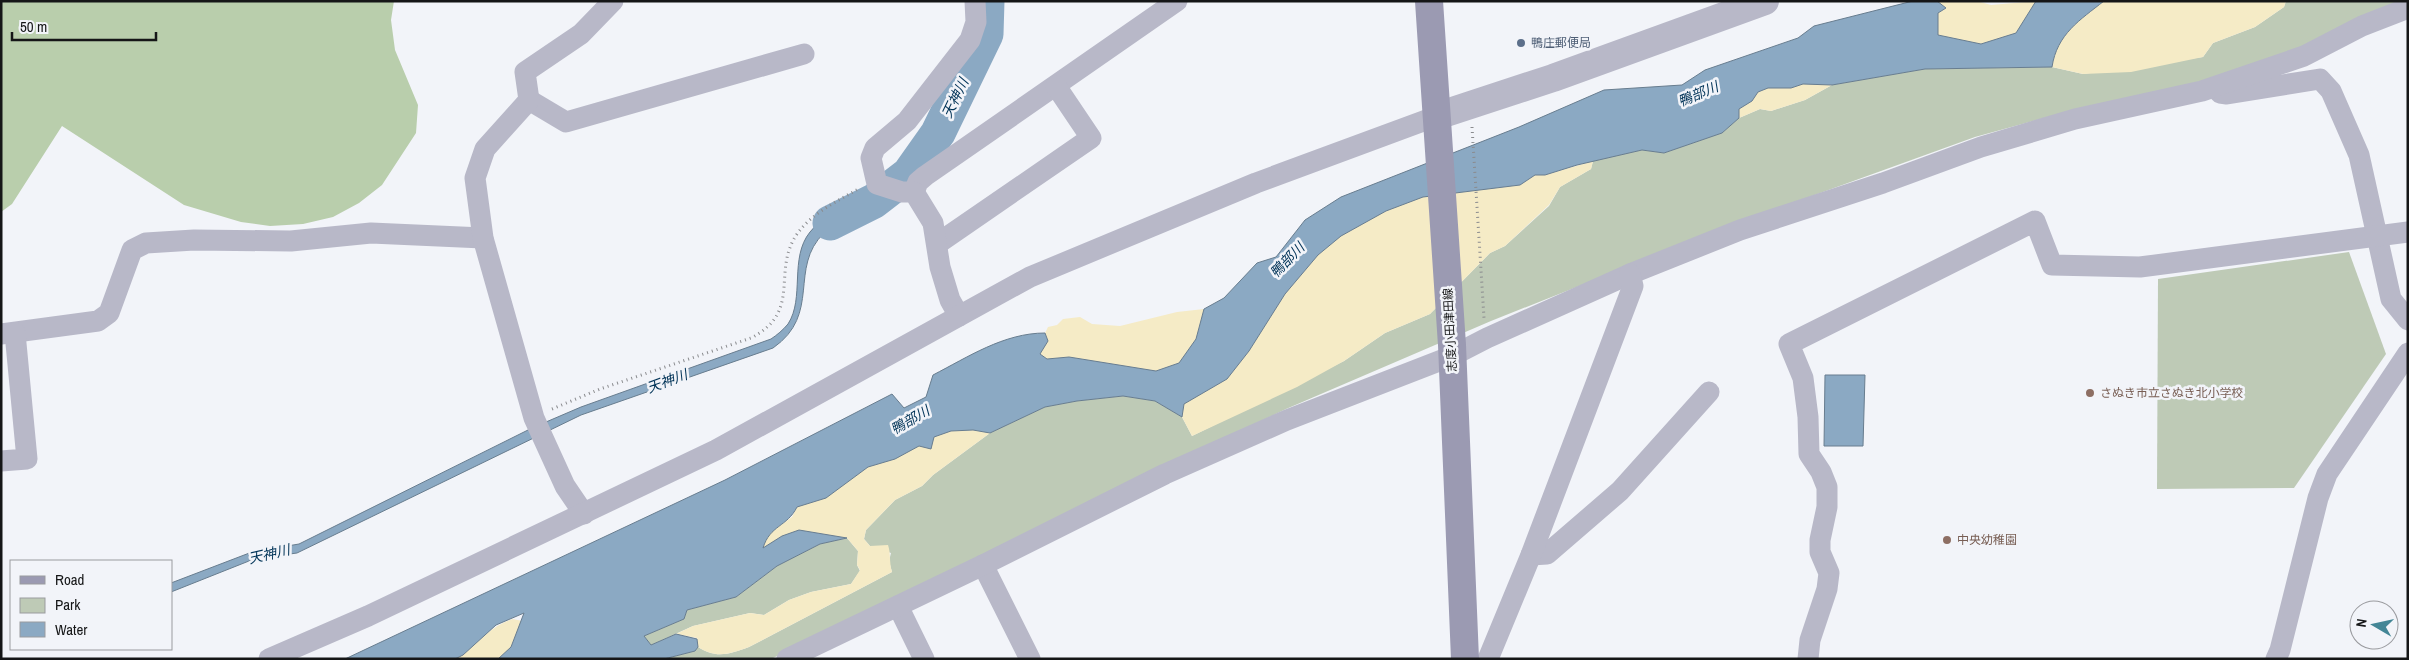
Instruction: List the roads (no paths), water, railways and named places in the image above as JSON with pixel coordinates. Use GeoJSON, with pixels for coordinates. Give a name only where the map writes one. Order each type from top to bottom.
{"type":"FeatureCollection","features":[{"type":"Feature","properties":{"kind":"main road","name":"志度小田津田線"},"geometry":{"type":"LineString","coordinates":[[1429,1],[1452,351],[1465,659]]}},
{"type":"Feature","properties":{"kind":"street"},"geometry":{"type":"LineString","coordinates":[[529,100],[525,72],[581,34],[613,1]]}},
{"type":"Feature","properties":{"kind":"street"},"geometry":{"type":"LineString","coordinates":[[959,316],[950,300],[940,267],[933,223],[871,158],[875,148],[907,120],[970,40],[976,22],[975,1]]}},
{"type":"Feature","properties":{"kind":"street"},"geometry":{"type":"LineString","coordinates":[[902,191],[1060,93],[1177,1]]}},
{"type":"Feature","properties":{"kind":"street"},"geometry":{"type":"LineString","coordinates":[[269,659],[368,616],[716,450],[1030,277],[1256,183],[1437,126],[1553,78],[1765,1]]}},
{"type":"Feature","properties":{"kind":"street"},"geometry":{"type":"LineString","coordinates":[[787,659],[811,654],[898,606],[1165,474],[1287,420],[1487,338],[1630,274],[1740,230],[1883,183],[1981,147],[2075,119],[2202,91],[2304,56],[2362,26],[2408,8]]}},
{"type":"Feature","properties":{"kind":"street"},"geometry":{"type":"LineString","coordinates":[[529,100],[566,122],[804,54]]}},
{"type":"Feature","properties":{"kind":"street"},"geometry":{"type":"LineString","coordinates":[[2202,91],[2227,94],[2320,79],[2331,91],[2359,154],[2375,236],[2391,299],[2408,320]]}},
{"type":"Feature","properties":{"kind":"street"},"geometry":{"type":"LineString","coordinates":[[937,244],[1091,138],[1060,93]]}},
{"type":"Feature","properties":{"kind":"street"},"geometry":{"type":"LineString","coordinates":[[529,100],[485,148],[474,178],[483,238],[537,426],[565,486],[584,514]]}},
{"type":"Feature","properties":{"kind":"street"},"geometry":{"type":"LineString","coordinates":[[1808,659],[1810,640],[1827,588],[1829,573],[1820,552],[1827,487],[1821,472],[1809,454],[1808,417],[1802,378],[1788,344],[2035,221],[2052,265],[2140,267],[2408,232]]}},
{"type":"Feature","properties":{"kind":"street"},"geometry":{"type":"LineString","coordinates":[[1,461],[27,459],[8,334],[98,321],[109,313],[132,250],[146,242],[194,240],[291,241],[371,234],[483,238]]}},
{"type":"Feature","properties":{"kind":"street"},"geometry":{"type":"LineString","coordinates":[[1488,659],[1531,555],[1633,286],[1630,274]]}},
{"type":"Feature","properties":{"kind":"street"},"geometry":{"type":"LineString","coordinates":[[2276,659],[2280,650],[2318,498],[2327,474],[2408,353]]}},
{"type":"Feature","properties":{"kind":"street"},"geometry":{"type":"LineString","coordinates":[[1531,555],[1547,554],[1620,491],[1709,392]]}},
{"type":"Feature","properties":{"kind":"street"},"geometry":{"type":"LineString","coordinates":[[983,565],[1030,659]]}},
{"type":"Feature","properties":{"kind":"street"},"geometry":{"type":"LineString","coordinates":[[898,606],[924,659]]}},
{"type":"Feature","properties":{"kind":"water","name":"鴨部川"},"geometry":{"type":"Polygon","coordinates":[[[1913,1],[1937,1],[1946,8],[1938,13],[1938,35],[1981,44],[2016,33],[2036,1],[2104,1],[2078,22],[2064,37],[2055,55],[2052,67],[1925,69],[1832,85],[1803,84],[1791,88],[1768,88],[1758,92],[1752,101],[1739,109],[1739,118],[1722,133],[1664,153],[1642,150],[1577,165],[1545,175],[1535,175],[1520,185],[1423,197],[1386,211],[1341,236],[1318,255],[1285,294],[1249,351],[1227,379],[1184,404],[1182,417],[1155,401],[1123,396],[1045,407],[990,433],[973,430],[951,431],[934,437],[931,449],[919,446],[895,459],[868,467],[826,498],[797,507],[788,519],[774,530],[766,540],[763,548],[782,536],[799,530],[847,538],[820,544],[777,566],[736,597],[687,610],[684,619],[644,636],[651,645],[676,634],[697,639],[698,647],[695,651],[664,659],[498,659],[511,647],[524,613],[496,625],[463,655],[455,659],[345,659],[725,480],[892,394],[904,408],[926,397],[933,375],[987,347],[1015,337],[1045,333],[1048,341],[1040,354],[1047,359],[1069,357],[1156,371],[1179,363],[1196,339],[1204,309],[1224,298],[1257,263],[1276,257],[1305,220],[1341,197],[1519,127],[1604,90],[1682,85],[1705,70],[1798,38],[1814,26],[1913,1]]]}},
{"type":"Feature","properties":{"kind":"water"},"geometry":{"type":"Polygon","coordinates":[[[868,194],[874,204],[829,229],[813,247],[808,261],[797,321],[788,335],[773,348],[581,415],[297,553],[254,559],[172,592],[172,583],[252,552],[299,544],[532,428],[581,407],[771,339],[788,324],[793,314],[796,302],[798,266],[804,242],[810,232],[822,220],[868,194]]]}},
{"type":"Feature","properties":{"kind":"water"},"geometry":{"type":"Polygon","coordinates":[[[1825,375],[1865,375],[1863,446],[1824,446],[1825,375]]]}},
{"type":"Feature","properties":{"kind":"waterway","name":"天神川"},"geometry":{"type":"LineString","coordinates":[[830,223],[874,201],[909,174],[938,133],[986,34],[987,1]]}},
{"type":"Feature","properties":{"kind":"place","name":"鴨庄郵便局"},"geometry":{"type":"Point","coordinates":[1521,43]}},
{"type":"Feature","properties":{"kind":"place","name":"さぬき市立さぬき北小学校"},"geometry":{"type":"Point","coordinates":[2090,393]}},
{"type":"Feature","properties":{"kind":"place","name":"中央幼稚園"},"geometry":{"type":"Point","coordinates":[1947,540]}}]}
